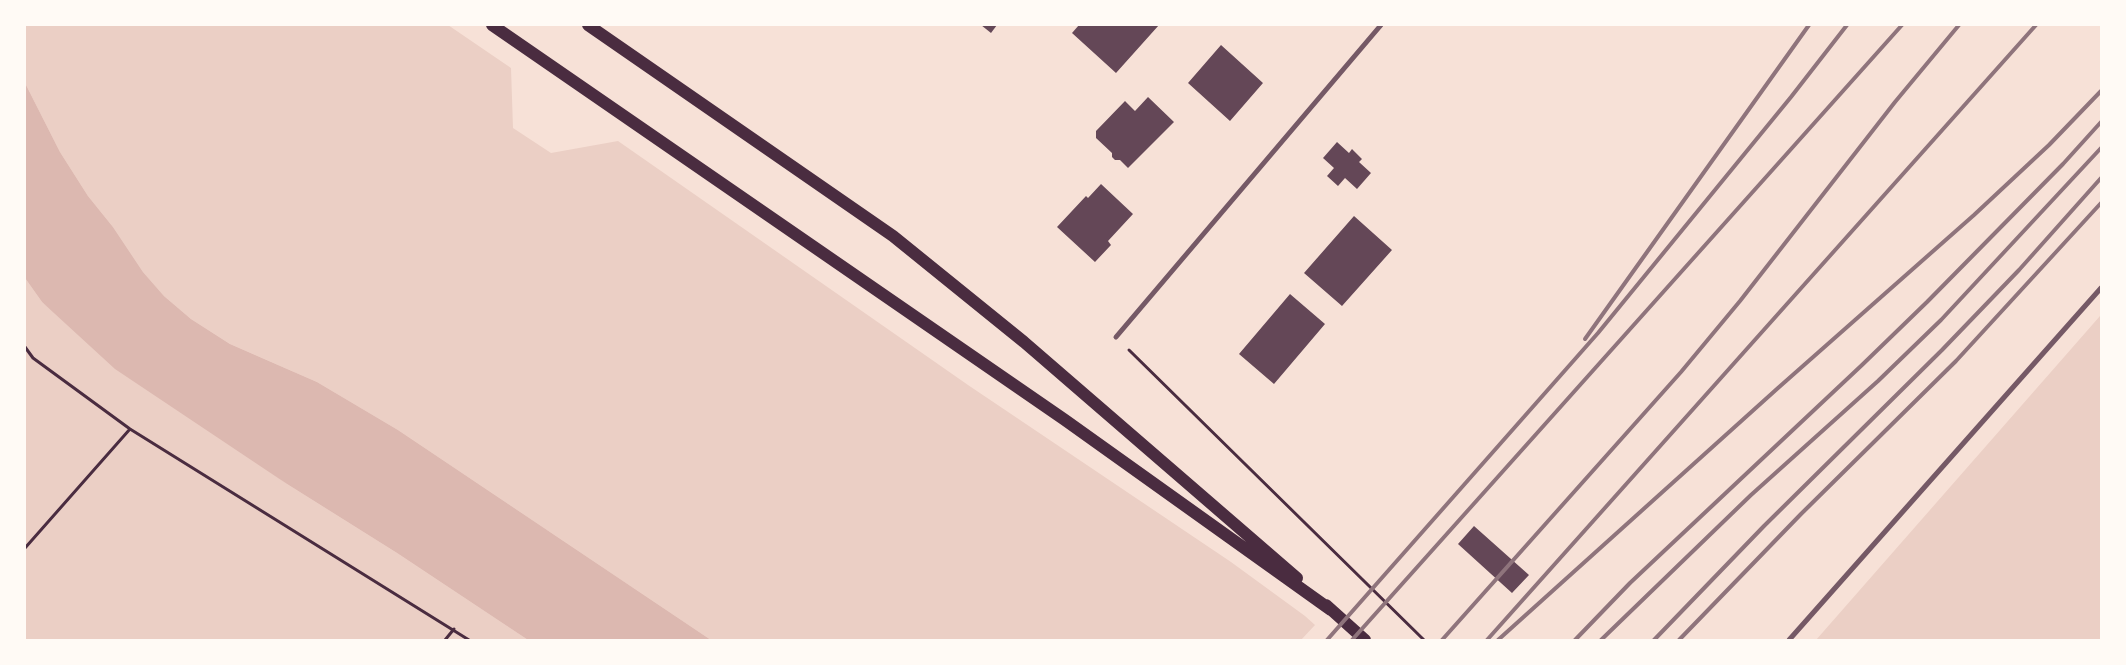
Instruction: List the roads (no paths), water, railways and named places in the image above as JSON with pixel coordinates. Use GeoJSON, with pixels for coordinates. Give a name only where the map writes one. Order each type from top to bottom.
{"type":"FeatureCollection","features":[{"type":"Feature","properties":{"kind":"main road"},"geometry":{"type":"LineString","coordinates":[[492,25],[1065,420],[1331,610]]}},
{"type":"Feature","properties":{"kind":"main road"},"geometry":{"type":"LineString","coordinates":[[588,25],[893,236],[1024,342],[1267,551],[1365,640]]}},
{"type":"Feature","properties":{"kind":"street"},"geometry":{"type":"LineString","coordinates":[[1116,337],[1381,25]]}},
{"type":"Feature","properties":{"kind":"street"},"geometry":{"type":"LineString","coordinates":[[1789,640],[2101,288]]}},
{"type":"Feature","properties":{"kind":"railway"},"geometry":{"type":"LineString","coordinates":[[1585,339],[1809,25]]}},
{"type":"Feature","properties":{"kind":"railway"},"geometry":{"type":"LineString","coordinates":[[1327,640],[1598,333],[1791,97],[1847,25]]}},
{"type":"Feature","properties":{"kind":"railway"},"geometry":{"type":"LineString","coordinates":[[1352,640],[1902,25]]}},
{"type":"Feature","properties":{"kind":"railway"},"geometry":{"type":"LineString","coordinates":[[1442,640],[1681,372],[1740,301],[1895,102],[1959,25]]}},
{"type":"Feature","properties":{"kind":"railway"},"geometry":{"type":"LineString","coordinates":[[1487,640],[2036,25]]}},
{"type":"Feature","properties":{"kind":"railway"},"geometry":{"type":"LineString","coordinates":[[1498,640],[1974,215],[2049,145],[2101,91]]}},
{"type":"Feature","properties":{"kind":"railway"},"geometry":{"type":"LineString","coordinates":[[1575,640],[1630,583],[1927,302],[2063,164],[2101,122]]}},
{"type":"Feature","properties":{"kind":"railway"},"geometry":{"type":"LineString","coordinates":[[1601,640],[1751,495],[1878,381],[1941,320],[2101,148]]}},
{"type":"Feature","properties":{"kind":"railway"},"geometry":{"type":"LineString","coordinates":[[1654,640],[1764,526],[1942,350],[2019,270],[2101,178]]}},
{"type":"Feature","properties":{"kind":"railway"},"geometry":{"type":"LineString","coordinates":[[1679,640],[1801,514],[1956,361],[2101,203]]}}]}
